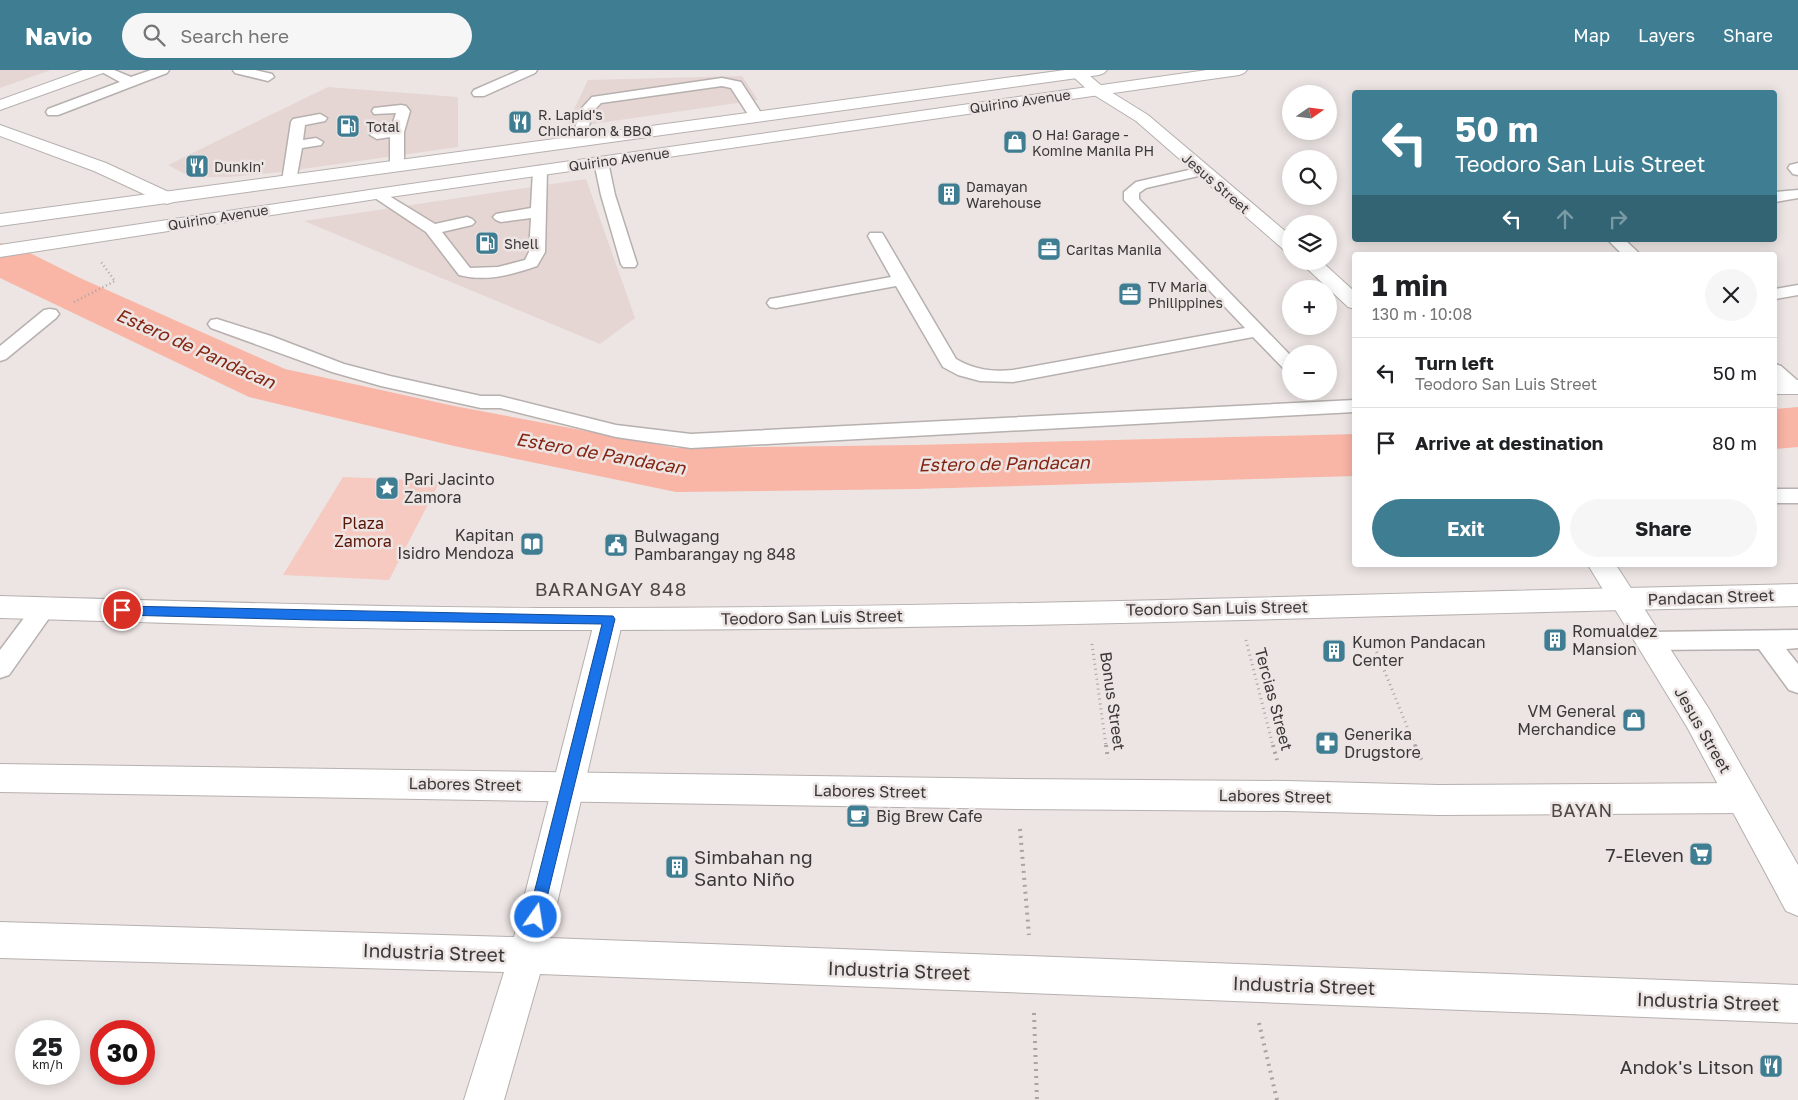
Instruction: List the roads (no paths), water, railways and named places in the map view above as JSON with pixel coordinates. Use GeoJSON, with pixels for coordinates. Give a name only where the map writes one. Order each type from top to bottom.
{"type":"FeatureCollection","features":[{"type":"Feature","properties":{"kind":"street"},"geometry":{"type":"LineString","coordinates":[[0,105],[98,70]]}},
{"type":"Feature","properties":{"kind":"street","name":"Quirino Avenue"},"geometry":{"type":"LineString","coordinates":[[0,220],[1075,71],[1099,70]]}},
{"type":"Feature","properties":{"kind":"street","name":"Jesus Street"},"geometry":{"type":"LineString","coordinates":[[1099,70],[1117,87],[1142,118],[1282,238]]}},
{"type":"Feature","properties":{"kind":"street","name":"Quirino Avenue"},"geometry":{"type":"LineString","coordinates":[[0,251],[540,170],[1239,70]]}},
{"type":"Feature","properties":{"kind":"street","name":"Jesus Street"},"geometry":{"type":"LineString","coordinates":[[1075,71],[1096,90],[1142,118]]}},
{"type":"Feature","properties":{"kind":"street"},"geometry":{"type":"LineString","coordinates":[[776,113],[786,135]]}},
{"type":"Feature","properties":{"kind":"street"},"geometry":{"type":"LineString","coordinates":[[0,130],[100,167],[167,198]]}},
{"type":"Feature","properties":{"kind":"street"},"geometry":{"type":"LineString","coordinates":[[551,145],[559,168]]}},
{"type":"Feature","properties":{"kind":"street"},"geometry":{"type":"LineString","coordinates":[[1319,270],[1352,300]]}},
{"type":"Feature","properties":{"kind":"street","name":"Jesus Street"},"geometry":{"type":"LineString","coordinates":[[1603,567],[1698,718],[1798,899]]}},
{"type":"Feature","properties":{"kind":"street","name":"Pandacan Street"},"geometry":{"type":"LineString","coordinates":[[1625,600],[1798,594]]}},
{"type":"Feature","properties":{"kind":"street","name":"Teodoro San Luis Street"},"geometry":{"type":"LineString","coordinates":[[0,607],[315,616],[609,619],[874,617],[1625,600]]}},
{"type":"Feature","properties":{"kind":"street"},"geometry":{"type":"LineString","coordinates":[[484,1100],[527,955],[609,619]]}},
{"type":"Feature","properties":{"kind":"street","name":"Labores Street"},"geometry":{"type":"LineString","coordinates":[[0,778],[1287,796],[1438,800],[1741,798]]}},
{"type":"Feature","properties":{"kind":"street","name":"Industria Street"},"geometry":{"type":"LineString","coordinates":[[0,940],[527,955],[1798,1004]]}},
{"type":"Feature","properties":{"kind":"lane"},"geometry":{"type":"LineString","coordinates":[[104,70],[131,82]]}},
{"type":"Feature","properties":{"kind":"lane"},"geometry":{"type":"LineString","coordinates":[[53,112],[163,70]]}},
{"type":"Feature","properties":{"kind":"lane"},"geometry":{"type":"LineString","coordinates":[[238,70],[268,77]]}},
{"type":"Feature","properties":{"kind":"lane"},"geometry":{"type":"LineString","coordinates":[[479,93],[531,70]]}},
{"type":"Feature","properties":{"kind":"lane"},"geometry":{"type":"LineString","coordinates":[[578,141],[588,109],[597,100],[686,86],[722,82],[736,85],[756,116]]}},
{"type":"Feature","properties":{"kind":"lane"},"geometry":{"type":"LineString","coordinates":[[379,111],[401,109],[403,111],[397,132],[397,166]]}},
{"type":"Feature","properties":{"kind":"lane"},"geometry":{"type":"LineString","coordinates":[[289,181],[298,122],[320,118]]}},
{"type":"Feature","properties":{"kind":"lane"},"geometry":{"type":"LineString","coordinates":[[377,135],[397,132]]}},
{"type":"Feature","properties":{"kind":"lane"},"geometry":{"type":"LineString","coordinates":[[296,145],[316,142]]}},
{"type":"Feature","properties":{"kind":"lane"},"geometry":{"type":"LineString","coordinates":[[601,162],[608,195],[629,264]]}},
{"type":"Feature","properties":{"kind":"lane"},"geometry":{"type":"LineString","coordinates":[[1798,167],[1795,168],[1798,171]]}},
{"type":"Feature","properties":{"kind":"lane"},"geometry":{"type":"LineString","coordinates":[[376,194],[432,229],[465,272],[476,275],[505,272],[532,264],[536,252],[540,170]]}},
{"type":"Feature","properties":{"kind":"lane"},"geometry":{"type":"LineString","coordinates":[[1202,171],[1141,185],[1131,192],[1132,200],[1282,356]]}},
{"type":"Feature","properties":{"kind":"lane"},"geometry":{"type":"LineString","coordinates":[[1777,198],[1798,194]]}},
{"type":"Feature","properties":{"kind":"lane"},"geometry":{"type":"LineString","coordinates":[[501,217],[539,212]]}},
{"type":"Feature","properties":{"kind":"lane"},"geometry":{"type":"LineString","coordinates":[[432,229],[467,222]]}},
{"type":"Feature","properties":{"kind":"lane"},"geometry":{"type":"LineString","coordinates":[[876,236],[949,363],[963,372],[978,376],[996,378],[1013,376],[1257,330]]}},
{"type":"Feature","properties":{"kind":"lane"},"geometry":{"type":"LineString","coordinates":[[1618,242],[1630,252]]}},
{"type":"Feature","properties":{"kind":"lane"},"geometry":{"type":"LineString","coordinates":[[776,303],[900,280]]}},
{"type":"Feature","properties":{"kind":"lane"},"geometry":{"type":"LineString","coordinates":[[1777,294],[1798,290]]}},
{"type":"Feature","properties":{"kind":"lane"},"geometry":{"type":"LineString","coordinates":[[0,356],[50,314]]}},
{"type":"Feature","properties":{"kind":"lane"},"geometry":{"type":"LineString","coordinates":[[216,324],[265,340],[338,368],[388,382],[476,401],[500,402],[616,431],[692,441],[1352,406]]}},
{"type":"Feature","properties":{"kind":"lane"},"geometry":{"type":"LineString","coordinates":[[1777,372],[1789,387]]}},
{"type":"Feature","properties":{"kind":"lane"},"geometry":{"type":"LineString","coordinates":[[1337,393],[1352,393]]}},
{"type":"Feature","properties":{"kind":"lane"},"geometry":{"type":"LineString","coordinates":[[1777,496],[1798,496]]}},
{"type":"Feature","properties":{"kind":"lane"},"geometry":{"type":"LineString","coordinates":[[0,668],[44,608]]}},
{"type":"Feature","properties":{"kind":"lane"},"geometry":{"type":"LineString","coordinates":[[1650,641],[1798,639]]}},
{"type":"Feature","properties":{"kind":"lane"},"geometry":{"type":"LineString","coordinates":[[1766,640],[1798,683]]}},
{"type":"Feature","properties":{"kind":"waterway","name":"Estero de Pandacan"},"geometry":{"type":"LineString","coordinates":[[0,258],[62,289],[269,384],[454,426],[676,470],[915,467],[1352,455]]}},
{"type":"Feature","properties":{"kind":"waterway","name":"Estero de Pandacan"},"geometry":{"type":"LineString","coordinates":[[1777,429],[1798,427]]}},
{"type":"Feature","properties":{"kind":"place","name":"R. Lapid's Chicharon & BBQ"},"geometry":{"type":"Point","coordinates":[520,122]}},
{"type":"Feature","properties":{"kind":"place","name":"Total"},"geometry":{"type":"Point","coordinates":[348,126]}},
{"type":"Feature","properties":{"kind":"place","name":"O Ha! Garage - Komine Manila PH"},"geometry":{"type":"Point","coordinates":[1015,142]}},
{"type":"Feature","properties":{"kind":"place","name":"Dunkin'"},"geometry":{"type":"Point","coordinates":[197,166]}},
{"type":"Feature","properties":{"kind":"place","name":"Damayan Warehouse"},"geometry":{"type":"Point","coordinates":[949,194]}},
{"type":"Feature","properties":{"kind":"place","name":"Shell"},"geometry":{"type":"Point","coordinates":[487,243]}},
{"type":"Feature","properties":{"kind":"place","name":"Caritas Manila"},"geometry":{"type":"Point","coordinates":[1049,249]}},
{"type":"Feature","properties":{"kind":"place","name":"TV Maria Philippines"},"geometry":{"type":"Point","coordinates":[1130,294]}},
{"type":"Feature","properties":{"kind":"place","name":"Pari Jacinto Zamora"},"geometry":{"type":"Point","coordinates":[387,488]}},
{"type":"Feature","properties":{"kind":"place","name":"Kapitan Isidro Mendoza"},"geometry":{"type":"Point","coordinates":[532,544]}},
{"type":"Feature","properties":{"kind":"place","name":"Bulwagang Pambarangay ng 848"},"geometry":{"type":"Point","coordinates":[616,545]}},
{"type":"Feature","properties":{"kind":"place","name":"Romualdez Mansion"},"geometry":{"type":"Point","coordinates":[1555,640]}},
{"type":"Feature","properties":{"kind":"place","name":"Kumon Pandacan Center"},"geometry":{"type":"Point","coordinates":[1334,651]}},
{"type":"Feature","properties":{"kind":"place","name":"VM General Merchandice"},"geometry":{"type":"Point","coordinates":[1634,720]}},
{"type":"Feature","properties":{"kind":"place","name":"Generika Drugstore"},"geometry":{"type":"Point","coordinates":[1327,743]}},
{"type":"Feature","properties":{"kind":"place","name":"Big Brew Cafe"},"geometry":{"type":"Point","coordinates":[858,816]}},
{"type":"Feature","properties":{"kind":"place","name":"7-Eleven"},"geometry":{"type":"Point","coordinates":[1701,854]}},
{"type":"Feature","properties":{"kind":"place","name":"Simbahan ng Santo Niño"},"geometry":{"type":"Point","coordinates":[677,867]}},
{"type":"Feature","properties":{"kind":"place","name":"Andok's Litson"},"geometry":{"type":"Point","coordinates":[1771,1066]}},
{"type":"Feature","properties":{"kind":"district","name":"BARANGAY 848"},"geometry":{"type":"Point","coordinates":[611,588]}},
{"type":"Feature","properties":{"kind":"district","name":"BAYAN"},"geometry":{"type":"Point","coordinates":[1582,810]}},
{"type":"Feature","properties":{"kind":"park label","name":"Plaza Zamora"},"geometry":{"type":"Point","coordinates":[363,532]}}]}
